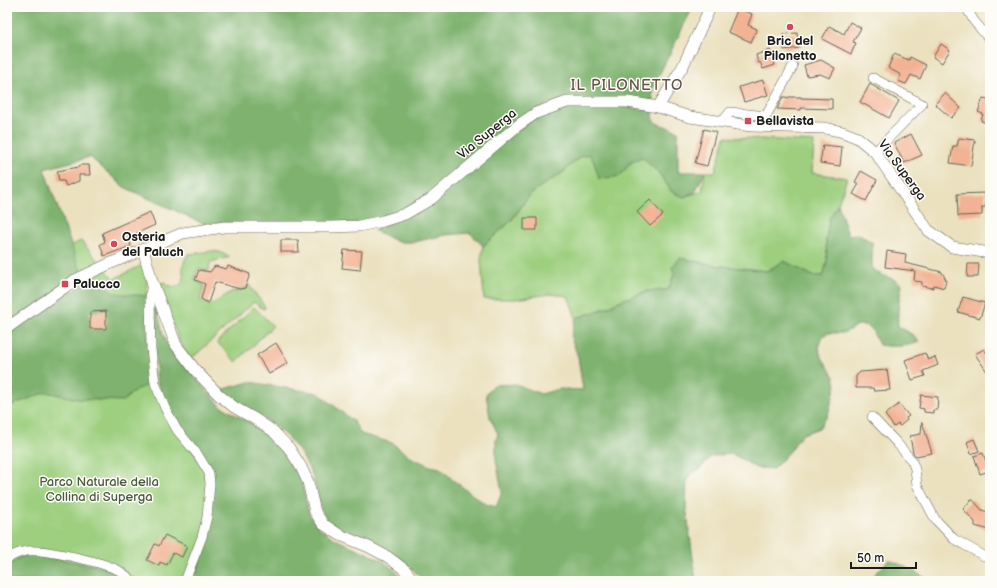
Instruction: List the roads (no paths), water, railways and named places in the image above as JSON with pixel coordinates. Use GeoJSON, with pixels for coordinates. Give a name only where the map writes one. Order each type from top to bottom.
{"type":"FeatureCollection","features":[{"type":"Feature","properties":{"kind":"street"},"geometry":{"type":"LineString","coordinates":[[658,106],[683,66],[709,10],[712,7]]}},
{"type":"Feature","properties":{"kind":"street"},"geometry":{"type":"LineString","coordinates":[[966,7],[974,21],[990,40]]}},
{"type":"Feature","properties":{"kind":"street"},"geometry":{"type":"LineString","coordinates":[[722,122],[730,112],[766,116],[793,66]]}},
{"type":"Feature","properties":{"kind":"street"},"geometry":{"type":"LineString","coordinates":[[873,78],[922,104],[875,152]]}},
{"type":"Feature","properties":{"kind":"street","name":"Via Superga"},"geometry":{"type":"LineString","coordinates":[[7,328],[75,280],[143,249],[183,233],[224,227],[359,226],[383,221],[405,214],[431,199],[517,126],[536,113],[567,102],[628,102],[658,106],[690,117],[751,126],[825,128],[837,130],[858,138],[875,152],[928,230],[952,247],[990,252]]}},
{"type":"Feature","properties":{"kind":"street"},"geometry":{"type":"LineString","coordinates":[[143,249],[152,281],[176,345],[196,371],[234,408],[255,419],[273,432],[290,448],[308,482],[314,512],[323,524],[340,535],[388,557],[404,570],[414,581]]}},
{"type":"Feature","properties":{"kind":"street"},"geometry":{"type":"LineString","coordinates":[[152,281],[150,297],[151,334],[155,383],[176,430],[198,455],[209,473],[210,484],[207,518],[202,537],[185,581]]}},
{"type":"Feature","properties":{"kind":"street"},"geometry":{"type":"LineString","coordinates":[[872,417],[912,461],[915,469],[917,485],[925,502],[936,519],[954,539],[984,556],[990,557]]}},
{"type":"Feature","properties":{"kind":"street"},"geometry":{"type":"LineString","coordinates":[[7,559],[16,553],[27,551],[46,552],[89,561],[117,570],[133,581]]}},
{"type":"Feature","properties":{"kind":"place","name":"Bric del Pilonetto"},"geometry":{"type":"Point","coordinates":[790,27]}},
{"type":"Feature","properties":{"kind":"place","name":"Bellavista"},"geometry":{"type":"Point","coordinates":[748,121]}},
{"type":"Feature","properties":{"kind":"place","name":"Osteria del Paluch"},"geometry":{"type":"Point","coordinates":[114,244]}},
{"type":"Feature","properties":{"kind":"place","name":"Palucco"},"geometry":{"type":"Point","coordinates":[65,284]}},
{"type":"Feature","properties":{"kind":"district","name":"IL PILONETTO"},"geometry":{"type":"Point","coordinates":[627,85]}},
{"type":"Feature","properties":{"kind":"park label","name":"Parco Naturale della Collina di Superga"},"geometry":{"type":"Point","coordinates":[99,490]}}]}
